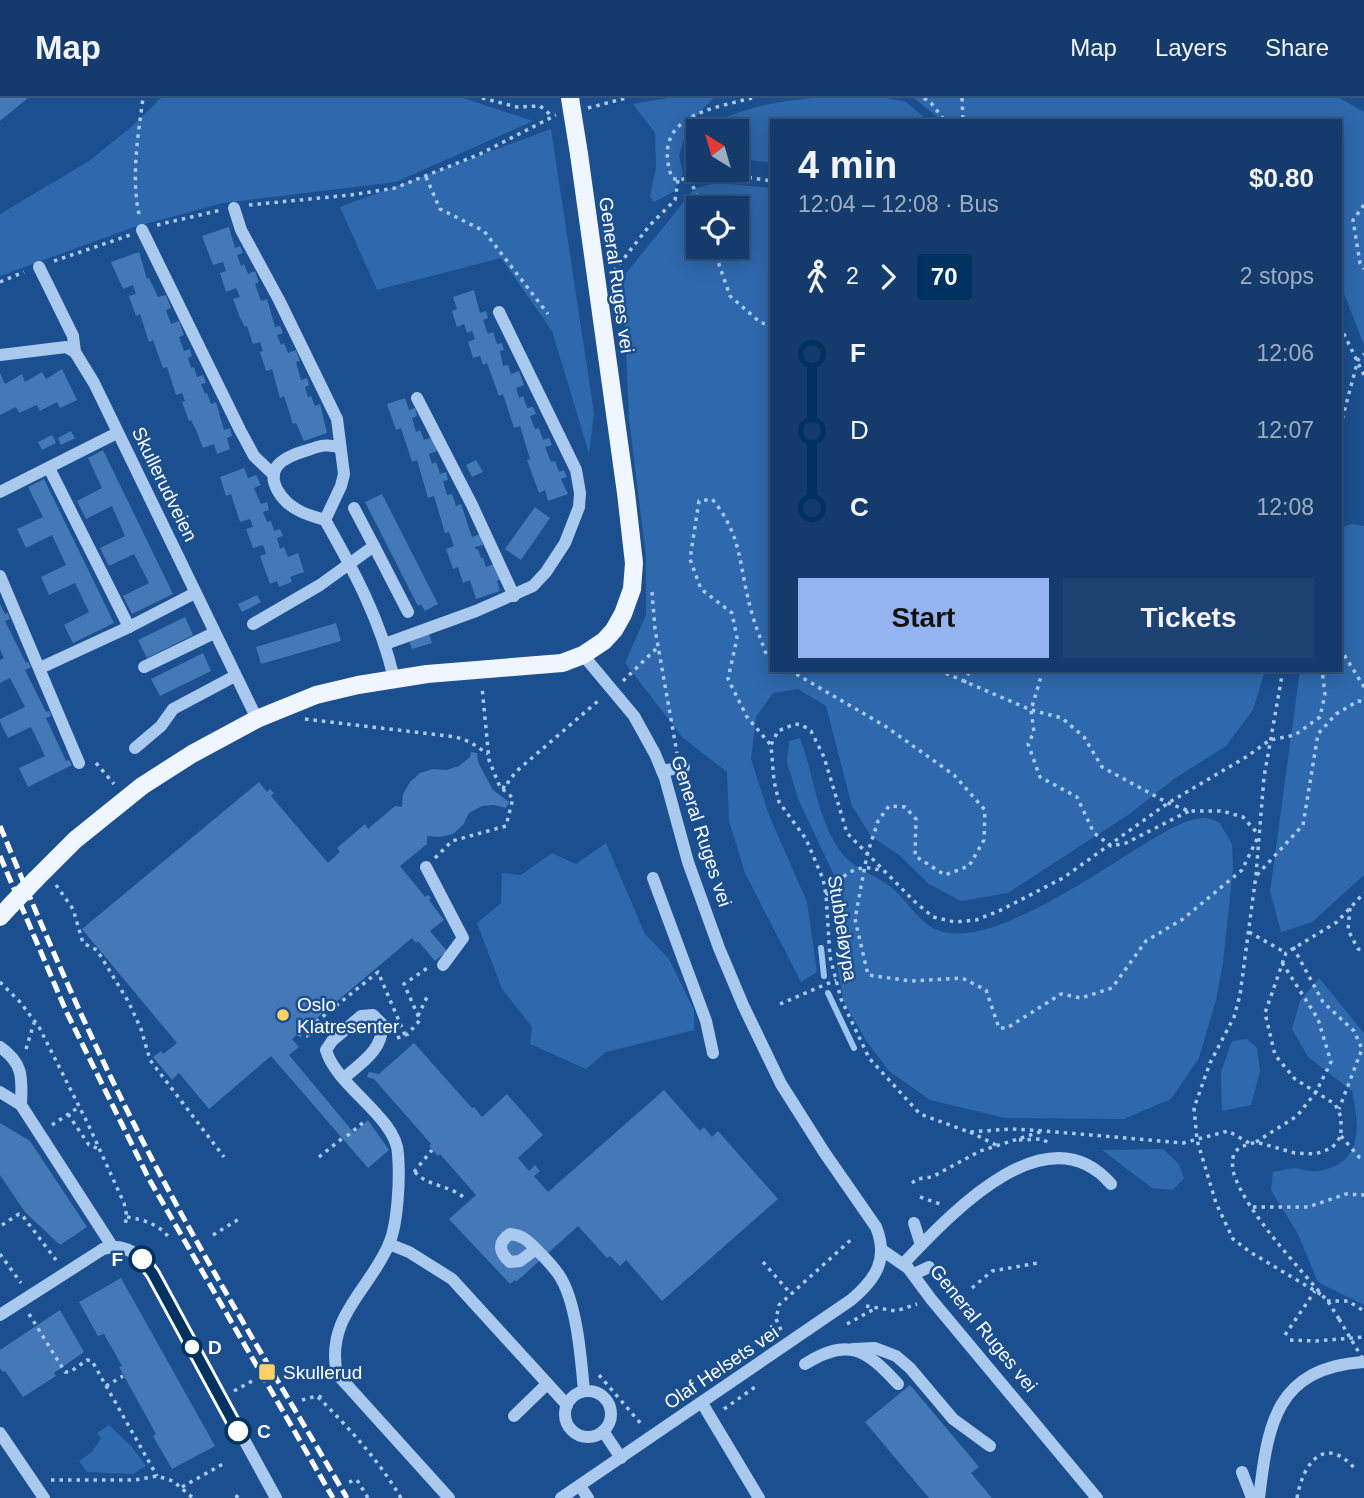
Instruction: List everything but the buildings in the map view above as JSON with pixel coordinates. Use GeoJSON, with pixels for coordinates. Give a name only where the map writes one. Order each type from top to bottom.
{"type":"FeatureCollection","features":[{"type":"Feature","properties":{"kind":"main road","name":"General Ruges vei"},"geometry":{"type":"LineString","coordinates":[[572,107],[626,492],[634,576],[628,602],[614,630],[604,641],[583,655]]}},
{"type":"Feature","properties":{"kind":"main road"},"geometry":{"type":"LineString","coordinates":[[5,911],[75,840],[142,786],[192,754],[257,719],[316,695],[358,685],[427,674],[562,663],[583,655]]}},
{"type":"Feature","properties":{"kind":"street"},"geometry":{"type":"LineString","coordinates":[[234,208],[241,230],[337,419],[344,474],[324,520]]}},
{"type":"Feature","properties":{"kind":"street"},"geometry":{"type":"LineString","coordinates":[[142,230],[254,456],[274,475]]}},
{"type":"Feature","properties":{"kind":"street","name":"Skullerudveien"},"geometry":{"type":"LineString","coordinates":[[39,267],[73,336],[75,352],[93,383],[257,719]]}},
{"type":"Feature","properties":{"kind":"street"},"geometry":{"type":"LineString","coordinates":[[385,644],[514,596],[533,586],[565,543],[579,507],[580,493],[576,470],[499,312]]}},
{"type":"Feature","properties":{"kind":"street"},"geometry":{"type":"LineString","coordinates":[[0,355],[66,347],[75,352]]}},
{"type":"Feature","properties":{"kind":"street"},"geometry":{"type":"LineString","coordinates":[[417,398],[472,505],[514,596]]}},
{"type":"Feature","properties":{"kind":"street"},"geometry":{"type":"LineString","coordinates":[[0,492],[117,433]]}},
{"type":"Feature","properties":{"kind":"street"},"geometry":{"type":"LineString","coordinates":[[340,448],[323,445],[283,461],[276,467],[276,487],[290,505],[324,520],[369,603],[385,644],[394,679]]}},
{"type":"Feature","properties":{"kind":"street"},"geometry":{"type":"LineString","coordinates":[[49,468],[129,627]]}},
{"type":"Feature","properties":{"kind":"street"},"geometry":{"type":"LineString","coordinates":[[354,508],[408,612]]}},
{"type":"Feature","properties":{"kind":"street"},"geometry":{"type":"LineString","coordinates":[[253,624],[311,591],[374,546]]}},
{"type":"Feature","properties":{"kind":"street"},"geometry":{"type":"LineString","coordinates":[[0,576],[79,763]]}},
{"type":"Feature","properties":{"kind":"street"},"geometry":{"type":"LineString","coordinates":[[40,668],[195,593]]}},
{"type":"Feature","properties":{"kind":"street"},"geometry":{"type":"LineString","coordinates":[[144,667],[214,633]]}},
{"type":"Feature","properties":{"kind":"street","name":"General Ruges vei"},"geometry":{"type":"LineString","coordinates":[[583,655],[634,716],[662,771],[705,911],[743,1005],[794,1107],[876,1227],[882,1250],[914,1274],[931,1299],[1097,1498]]}},
{"type":"Feature","properties":{"kind":"street"},"geometry":{"type":"LineString","coordinates":[[135,748],[161,726],[173,709],[235,676]]}},
{"type":"Feature","properties":{"kind":"street"},"geometry":{"type":"LineString","coordinates":[[662,771],[681,763]]}},
{"type":"Feature","properties":{"kind":"street"},"geometry":{"type":"LineString","coordinates":[[426,867],[463,938],[438,965]]}},
{"type":"Feature","properties":{"kind":"street"},"geometry":{"type":"LineString","coordinates":[[653,878],[706,1021],[713,1053]]}},
{"type":"Feature","properties":{"kind":"street"},"geometry":{"type":"LineString","coordinates":[[344,1078],[379,1046],[383,1033],[382,1024],[373,1015],[361,1016],[332,1041],[326,1050],[329,1060],[344,1078],[393,1135],[398,1153],[395,1227],[383,1258],[348,1311],[335,1339],[333,1357],[337,1374],[449,1498]]}},
{"type":"Feature","properties":{"kind":"street"},"geometry":{"type":"LineString","coordinates":[[0,1047],[15,1060],[22,1075],[21,1105]]}},
{"type":"Feature","properties":{"kind":"street"},"geometry":{"type":"LineString","coordinates":[[0,1092],[21,1105],[112,1246]]}},
{"type":"Feature","properties":{"kind":"street"},"geometry":{"type":"LineString","coordinates":[[903,1264],[953,1214],[991,1185],[1028,1163],[1070,1158],[1094,1167],[1111,1184]]}},
{"type":"Feature","properties":{"kind":"street"},"geometry":{"type":"LineString","coordinates":[[914,1223],[921,1245]]}},
{"type":"Feature","properties":{"kind":"street"},"geometry":{"type":"LineString","coordinates":[[389,1244],[409,1252],[452,1279],[567,1405]]}},
{"type":"Feature","properties":{"kind":"street"},"geometry":{"type":"LineString","coordinates":[[0,1315],[103,1249],[120,1246],[133,1252],[153,1274],[276,1498]]}},
{"type":"Feature","properties":{"kind":"street"},"geometry":{"type":"LineString","coordinates":[[536,1249],[560,1276],[568,1294],[581,1355],[584,1391]]}},
{"type":"Feature","properties":{"kind":"street","name":"Olaf Helsets vei"},"geometry":{"type":"LineString","coordinates":[[561,1498],[702,1403],[799,1357],[867,1285],[876,1273],[882,1250]]}},
{"type":"Feature","properties":{"kind":"street"},"geometry":{"type":"LineString","coordinates":[[914,1274],[929,1267]]}},
{"type":"Feature","properties":{"kind":"street"},"geometry":{"type":"LineString","coordinates":[[799,1357],[832,1350],[875,1348],[896,1356],[953,1419],[990,1446]]}},
{"type":"Feature","properties":{"kind":"street"},"geometry":{"type":"LineString","coordinates":[[853,1349],[874,1361],[898,1384]]}},
{"type":"Feature","properties":{"kind":"street"},"geometry":{"type":"LineString","coordinates":[[1259,1498],[1269,1438],[1285,1399],[1302,1380],[1316,1372],[1364,1361]]}},
{"type":"Feature","properties":{"kind":"street"},"geometry":{"type":"LineString","coordinates":[[514,1416],[547,1384]]}},
{"type":"Feature","properties":{"kind":"street"},"geometry":{"type":"LineString","coordinates":[[584,1391],[597,1392],[607,1401],[610,1420],[603,1430],[589,1436],[575,1432],[566,1420],[567,1405],[571,1398],[584,1391]]}},
{"type":"Feature","properties":{"kind":"street"},"geometry":{"type":"LineString","coordinates":[[702,1403],[760,1498]]}},
{"type":"Feature","properties":{"kind":"street"},"geometry":{"type":"LineString","coordinates":[[603,1430],[621,1458]]}},
{"type":"Feature","properties":{"kind":"street"},"geometry":{"type":"LineString","coordinates":[[0,1433],[44,1498]]}},
{"type":"Feature","properties":{"kind":"street"},"geometry":{"type":"LineString","coordinates":[[1242,1472],[1252,1498]]}},
{"type":"Feature","properties":{"kind":"street"},"geometry":{"type":"LineString","coordinates":[[580,1486],[588,1498]]}},
{"type":"Feature","properties":{"kind":"path"},"geometry":{"type":"LineString","coordinates":[[142,230],[136,187],[138,134],[143,98]]}},
{"type":"Feature","properties":{"kind":"path"},"geometry":{"type":"LineString","coordinates":[[482,98],[517,107],[540,106],[552,116]]}},
{"type":"Feature","properties":{"kind":"path"},"geometry":{"type":"LineString","coordinates":[[0,282],[170,220],[234,208],[396,188],[480,154],[572,107],[626,98]]}},
{"type":"Feature","properties":{"kind":"path"},"geometry":{"type":"LineString","coordinates":[[686,179],[672,178],[668,166],[669,145],[677,128],[689,116],[752,98]]}},
{"type":"Feature","properties":{"kind":"path"},"geometry":{"type":"LineString","coordinates":[[924,98],[943,119]]}},
{"type":"Feature","properties":{"kind":"path"},"geometry":{"type":"LineString","coordinates":[[962,98],[963,119]]}},
{"type":"Feature","properties":{"kind":"path"},"geometry":{"type":"LineString","coordinates":[[426,177],[440,209],[484,231],[548,314]]}},
{"type":"Feature","properties":{"kind":"path"},"geometry":{"type":"LineString","coordinates":[[749,178],[770,181]]}},
{"type":"Feature","properties":{"kind":"path"},"geometry":{"type":"LineString","coordinates":[[613,272],[650,225],[675,200],[678,180]]}},
{"type":"Feature","properties":{"kind":"path"},"geometry":{"type":"LineString","coordinates":[[1364,205],[1353,220],[1360,263],[1364,269]]}},
{"type":"Feature","properties":{"kind":"path"},"geometry":{"type":"LineString","coordinates":[[717,259],[730,296],[761,323],[770,325]]}},
{"type":"Feature","properties":{"kind":"path"},"geometry":{"type":"LineString","coordinates":[[1342,330],[1364,375]]}},
{"type":"Feature","properties":{"kind":"path"},"geometry":{"type":"LineString","coordinates":[[1342,420],[1358,360],[1364,354]]}},
{"type":"Feature","properties":{"kind":"path"},"geometry":{"type":"LineString","coordinates":[[770,658],[751,610],[741,552],[725,514],[712,499],[699,501],[690,559],[701,589],[732,613],[737,638],[728,680],[747,718],[771,745]]}},
{"type":"Feature","properties":{"kind":"path"},"geometry":{"type":"LineString","coordinates":[[651,583],[659,646],[681,763]]}},
{"type":"Feature","properties":{"kind":"path"},"geometry":{"type":"LineString","coordinates":[[622,681],[659,646]]}},
{"type":"Feature","properties":{"kind":"path"},"geometry":{"type":"LineString","coordinates":[[1342,651],[1364,687]]}},
{"type":"Feature","properties":{"kind":"path"},"geometry":{"type":"LineString","coordinates":[[792,672],[895,733],[954,775],[985,810],[984,840],[969,866],[945,875],[915,856],[916,819],[905,807],[889,806],[878,821],[867,855],[855,919],[868,975],[911,981],[962,978],[986,990],[999,1028],[1007,1028],[1061,994],[1081,998],[1112,988],[1146,942],[1183,919],[1242,870],[1259,835]]}},
{"type":"Feature","properties":{"kind":"path"},"geometry":{"type":"LineString","coordinates":[[942,672],[1031,710],[1062,718],[1084,737],[1102,767],[1168,803],[1189,811],[1222,811],[1243,817],[1259,835]]}},
{"type":"Feature","properties":{"kind":"path"},"geometry":{"type":"LineString","coordinates":[[964,683],[969,672]]}},
{"type":"Feature","properties":{"kind":"path"},"geometry":{"type":"LineString","coordinates":[[1043,672],[1031,710],[1034,732],[1028,744],[1033,763],[1040,777],[1077,797],[1094,833],[1111,846],[1126,844],[1189,811]]}},
{"type":"Feature","properties":{"kind":"path"},"geometry":{"type":"LineString","coordinates":[[1283,672],[1264,777],[1256,876],[1240,995],[1234,1017],[1210,1063],[1194,1108],[1196,1140],[1216,1203],[1233,1239],[1322,1295]]}},
{"type":"Feature","properties":{"kind":"path","name":"Stubbeløypa"},"geometry":{"type":"LineString","coordinates":[[1249,1143],[1228,1131],[1183,1143],[1011,1129],[969,1132],[920,1114],[869,1058],[841,999],[830,957],[823,880],[806,839],[779,802],[771,745],[778,732],[794,724],[802,725],[811,731],[824,757],[847,833],[933,917],[955,922],[976,920],[1063,878],[1168,803],[1270,740],[1295,735],[1320,718],[1325,694],[1322,672]]}},
{"type":"Feature","properties":{"kind":"path"},"geometry":{"type":"LineString","coordinates":[[426,867],[452,841],[506,826],[513,798],[500,787],[488,754],[482,687]]}},
{"type":"Feature","properties":{"kind":"path"},"geometry":{"type":"LineString","coordinates":[[500,787],[506,788],[519,769],[598,701]]}},
{"type":"Feature","properties":{"kind":"path"},"geometry":{"type":"LineString","coordinates":[[1256,876],[1303,825],[1318,734],[1336,714],[1358,701],[1364,702]]}},
{"type":"Feature","properties":{"kind":"path"},"geometry":{"type":"LineString","coordinates":[[303,719],[456,737],[470,742],[488,754]]}},
{"type":"Feature","properties":{"kind":"path"},"geometry":{"type":"LineString","coordinates":[[826,895],[842,875],[864,867],[889,874]]}},
{"type":"Feature","properties":{"kind":"path"},"geometry":{"type":"LineString","coordinates":[[56,885],[74,911],[83,943],[97,950],[128,1001],[141,1029],[150,1060],[224,1157]]}},
{"type":"Feature","properties":{"kind":"path"},"geometry":{"type":"LineString","coordinates":[[1339,1109],[1295,1079],[1275,1055],[1265,1013],[1286,953],[1330,927],[1364,893]]}},
{"type":"Feature","properties":{"kind":"path"},"geometry":{"type":"LineString","coordinates":[[1350,908],[1348,930],[1358,948],[1364,950]]}},
{"type":"Feature","properties":{"kind":"path"},"geometry":{"type":"LineString","coordinates":[[1249,932],[1286,953]]}},
{"type":"Feature","properties":{"kind":"path"},"geometry":{"type":"LineString","coordinates":[[1293,947],[1323,1002],[1354,1031],[1362,1049],[1339,1109],[1341,1136],[1359,1157],[1364,1158]]}},
{"type":"Feature","properties":{"kind":"path"},"geometry":{"type":"LineString","coordinates":[[1256,1142],[1297,1116],[1316,1091],[1331,1062],[1318,1019],[1281,961]]}},
{"type":"Feature","properties":{"kind":"path"},"geometry":{"type":"LineString","coordinates":[[408,1034],[419,1024],[404,984],[422,970],[438,965]]}},
{"type":"Feature","properties":{"kind":"path"},"geometry":{"type":"LineString","coordinates":[[780,1004],[835,980]]}},
{"type":"Feature","properties":{"kind":"path"},"geometry":{"type":"LineString","coordinates":[[0,982],[35,1021],[79,1107],[124,1203],[127,1216],[124,1227]]}},
{"type":"Feature","properties":{"kind":"path"},"geometry":{"type":"LineString","coordinates":[[418,1016],[427,997]]}},
{"type":"Feature","properties":{"kind":"path"},"geometry":{"type":"LineString","coordinates":[[15,1060],[29,1044],[35,1021]]}},
{"type":"Feature","properties":{"kind":"path"},"geometry":{"type":"LineString","coordinates":[[298,1034],[313,1042]]}},
{"type":"Feature","properties":{"kind":"path"},"geometry":{"type":"LineString","coordinates":[[39,1133],[79,1107]]}},
{"type":"Feature","properties":{"kind":"path"},"geometry":{"type":"LineString","coordinates":[[319,1157],[374,1113]]}},
{"type":"Feature","properties":{"kind":"path"},"geometry":{"type":"LineString","coordinates":[[68,1114],[89,1145],[99,1149]]}},
{"type":"Feature","properties":{"kind":"path"},"geometry":{"type":"LineString","coordinates":[[912,1183],[917,1179],[932,1177],[973,1154],[996,1145],[1045,1131]]}},
{"type":"Feature","properties":{"kind":"path"},"geometry":{"type":"LineString","coordinates":[[969,1132],[996,1145]]}},
{"type":"Feature","properties":{"kind":"path"},"geometry":{"type":"LineString","coordinates":[[1341,1136],[1332,1148],[1315,1154],[1295,1153],[1256,1142],[1249,1143],[1234,1153],[1232,1166],[1235,1178],[1252,1207],[1322,1295],[1364,1361]]}},
{"type":"Feature","properties":{"kind":"path"},"geometry":{"type":"LineString","coordinates":[[1007,1142],[1042,1139],[1052,1146],[1056,1158]]}},
{"type":"Feature","properties":{"kind":"path"},"geometry":{"type":"LineString","coordinates":[[417,1174],[424,1180],[457,1192],[466,1199]]}},
{"type":"Feature","properties":{"kind":"path"},"geometry":{"type":"LineString","coordinates":[[1252,1207],[1308,1207],[1346,1194],[1364,1195]]}},
{"type":"Feature","properties":{"kind":"path"},"geometry":{"type":"LineString","coordinates":[[920,1197],[935,1201],[953,1214]]}},
{"type":"Feature","properties":{"kind":"path"},"geometry":{"type":"LineString","coordinates":[[2,1225],[23,1213],[66,1272]]}},
{"type":"Feature","properties":{"kind":"path"},"geometry":{"type":"LineString","coordinates":[[127,1216],[152,1223],[172,1240]]}},
{"type":"Feature","properties":{"kind":"path"},"geometry":{"type":"LineString","coordinates":[[213,1235],[240,1219]]}},
{"type":"Feature","properties":{"kind":"path"},"geometry":{"type":"LineString","coordinates":[[782,1331],[776,1319],[777,1309],[854,1237]]}},
{"type":"Feature","properties":{"kind":"path"},"geometry":{"type":"LineString","coordinates":[[0,1254],[31,1295]]}},
{"type":"Feature","properties":{"kind":"path"},"geometry":{"type":"LineString","coordinates":[[763,1262],[791,1294]]}},
{"type":"Feature","properties":{"kind":"path"},"geometry":{"type":"LineString","coordinates":[[972,1288],[992,1271],[1038,1262]]}},
{"type":"Feature","properties":{"kind":"path"},"geometry":{"type":"LineString","coordinates":[[1285,1335],[1315,1291]]}},
{"type":"Feature","properties":{"kind":"path"},"geometry":{"type":"LineString","coordinates":[[851,1300],[866,1306],[896,1311],[931,1299]]}},
{"type":"Feature","properties":{"kind":"path"},"geometry":{"type":"LineString","coordinates":[[1326,1301],[1348,1301],[1364,1311]]}},
{"type":"Feature","properties":{"kind":"path"},"geometry":{"type":"LineString","coordinates":[[28,1312],[65,1372],[70,1372],[87,1360],[92,1361],[158,1476]]}},
{"type":"Feature","properties":{"kind":"path"},"geometry":{"type":"LineString","coordinates":[[1290,1340],[1364,1337]]}},
{"type":"Feature","properties":{"kind":"path"},"geometry":{"type":"LineString","coordinates":[[106,1386],[123,1376]]}},
{"type":"Feature","properties":{"kind":"path"},"geometry":{"type":"LineString","coordinates":[[238,1389],[254,1380]]}},
{"type":"Feature","properties":{"kind":"path"},"geometry":{"type":"LineString","coordinates":[[318,1398],[324,1391]]}},
{"type":"Feature","properties":{"kind":"path"},"geometry":{"type":"LineString","coordinates":[[302,1400],[317,1396],[370,1452],[401,1498]]}},
{"type":"Feature","properties":{"kind":"path"},"geometry":{"type":"LineString","coordinates":[[1297,1498],[1301,1478],[1310,1462],[1322,1454],[1334,1453],[1350,1462],[1356,1470]]}},
{"type":"Feature","properties":{"kind":"path"},"geometry":{"type":"LineString","coordinates":[[181,1488],[222,1464]]}},
{"type":"Feature","properties":{"kind":"path"},"geometry":{"type":"LineString","coordinates":[[51,1480],[135,1480],[158,1476],[173,1481],[193,1498]]}},
{"type":"Feature","properties":{"kind":"path"},"geometry":{"type":"LineString","coordinates":[[349,1482],[357,1480],[368,1498]]}},
{"type":"Feature","properties":{"kind":"path"},"geometry":{"type":"LineString","coordinates":[[236,1498],[239,1493]]}},
{"type":"Feature","properties":{"kind":"shaded area"},"geometry":{"type":"Polygon","coordinates":[[[161,98],[463,98],[533,121],[396,182],[223,203],[134,227],[0,276],[0,214],[89,161],[130,128],[161,98]]]}},
{"type":"Feature","properties":{"kind":"shaded area"},"geometry":{"type":"Polygon","coordinates":[[[667,98],[714,98],[693,119],[686,119],[686,133],[679,155],[683,174],[673,192],[654,202],[650,197],[656,167],[655,133],[633,104],[667,98]]]}},
{"type":"Feature","properties":{"kind":"shaded area"},"geometry":{"type":"Polygon","coordinates":[[[812,98],[886,98],[906,102],[927,119],[770,119],[770,163],[749,160],[749,119],[722,119],[740,112],[812,98]]]}},
{"type":"Feature","properties":{"kind":"shaded area"},"geometry":{"type":"Polygon","coordinates":[[[914,98],[1339,98],[1364,112],[1364,345],[1342,289],[1342,119],[940,119],[914,98]]]}},
{"type":"Feature","properties":{"kind":"shaded area"},"geometry":{"type":"Polygon","coordinates":[[[551,129],[594,413],[589,453],[552,331],[501,258],[377,290],[340,207],[551,129]]]}},
{"type":"Feature","properties":{"kind":"shaded area"},"geometry":{"type":"Polygon","coordinates":[[[718,183],[770,188],[770,672],[1264,672],[1253,710],[1226,746],[1174,779],[1128,815],[1008,893],[961,901],[929,884],[899,855],[871,836],[852,806],[826,706],[798,689],[773,693],[756,717],[751,759],[769,815],[807,902],[817,972],[801,982],[745,873],[729,821],[727,772],[683,738],[625,663],[646,615],[646,557],[629,419],[623,277],[686,199],[686,259],[749,259],[749,196],[689,196],[695,188],[718,183]]]}},
{"type":"Feature","properties":{"kind":"shaded area"},"geometry":{"type":"Polygon","coordinates":[[[1352,524],[1364,526],[1364,875],[1312,922],[1281,932],[1270,892],[1300,672],[1342,672],[1342,528],[1352,524]]]}},
{"type":"Feature","properties":{"kind":"shaded area"},"geometry":{"type":"Polygon","coordinates":[[[800,738],[823,818],[840,851],[852,863],[895,890],[918,916],[940,931],[962,933],[989,928],[1018,917],[1177,826],[1205,818],[1220,823],[1232,844],[1233,868],[1223,963],[1216,1000],[1199,1058],[1171,1099],[1124,1119],[1005,1118],[930,1100],[889,1071],[865,1039],[843,1000],[837,963],[834,875],[799,801],[787,763],[789,741],[800,738]]]}},
{"type":"Feature","properties":{"kind":"shaded area"},"geometry":{"type":"Polygon","coordinates":[[[606,843],[645,934],[669,959],[694,1010],[694,1030],[606,1052],[586,1069],[530,1044],[532,1027],[502,989],[477,923],[501,903],[502,873],[521,875],[552,853],[576,864],[606,843]]]}},
{"type":"Feature","properties":{"kind":"shaded area"},"geometry":{"type":"Polygon","coordinates":[[[1319,978],[1364,1033],[1364,1305],[1318,1282],[1298,1234],[1271,1190],[1273,1172],[1292,1168],[1313,1171],[1331,1168],[1343,1161],[1355,1143],[1357,1131],[1352,1091],[1308,1057],[1292,1029],[1300,1001],[1319,978]]]}},
{"type":"Feature","properties":{"kind":"shaded area"},"geometry":{"type":"Polygon","coordinates":[[[1247,1039],[1257,1048],[1260,1071],[1251,1105],[1222,1111],[1221,1072],[1232,1041],[1247,1039]]]}},
{"type":"Feature","properties":{"kind":"shaded area"},"geometry":{"type":"Polygon","coordinates":[[[1163,1149],[1179,1164],[1184,1178],[1173,1190],[1152,1188],[1102,1150],[1163,1149]]]}},
{"type":"Feature","properties":{"kind":"shaded area"},"geometry":{"type":"Polygon","coordinates":[[[109,1425],[132,1447],[146,1466],[133,1474],[87,1472],[79,1461],[92,1452],[101,1438],[97,1433],[109,1425]]]}},
{"type":"Feature","properties":{"kind":"waterway"},"geometry":{"type":"LineString","coordinates":[[821,948],[824,976]]}},
{"type":"Feature","properties":{"kind":"waterway"},"geometry":{"type":"LineString","coordinates":[[828,993],[854,1048]]}},
{"type":"Feature","properties":{"kind":"railway"},"geometry":{"type":"LineString","coordinates":[[0,826],[64,977],[135,1126],[211,1267],[347,1498]]}},
{"type":"Feature","properties":{"kind":"railway"},"geometry":{"type":"LineString","coordinates":[[0,856],[66,1011],[149,1179],[333,1498]]}},
{"type":"Feature","properties":{"kind":"bus line","name":"70"},"geometry":{"type":"LineString","coordinates":[[142,1259],[153,1274],[238,1431]]}},
{"type":"Feature","properties":{"kind":"place","name":"Oslo Klatresenter"},"geometry":{"type":"Point","coordinates":[283,1015]}},
{"type":"Feature","properties":{"kind":"place","name":"F"},"geometry":{"type":"Point","coordinates":[142,1259]}},
{"type":"Feature","properties":{"kind":"place","name":"D"},"geometry":{"type":"Point","coordinates":[192,1347]}},
{"type":"Feature","properties":{"kind":"place","name":"Skullerud"},"geometry":{"type":"Point","coordinates":[267,1372]}},
{"type":"Feature","properties":{"kind":"place","name":"C"},"geometry":{"type":"Point","coordinates":[238,1431]}}]}
